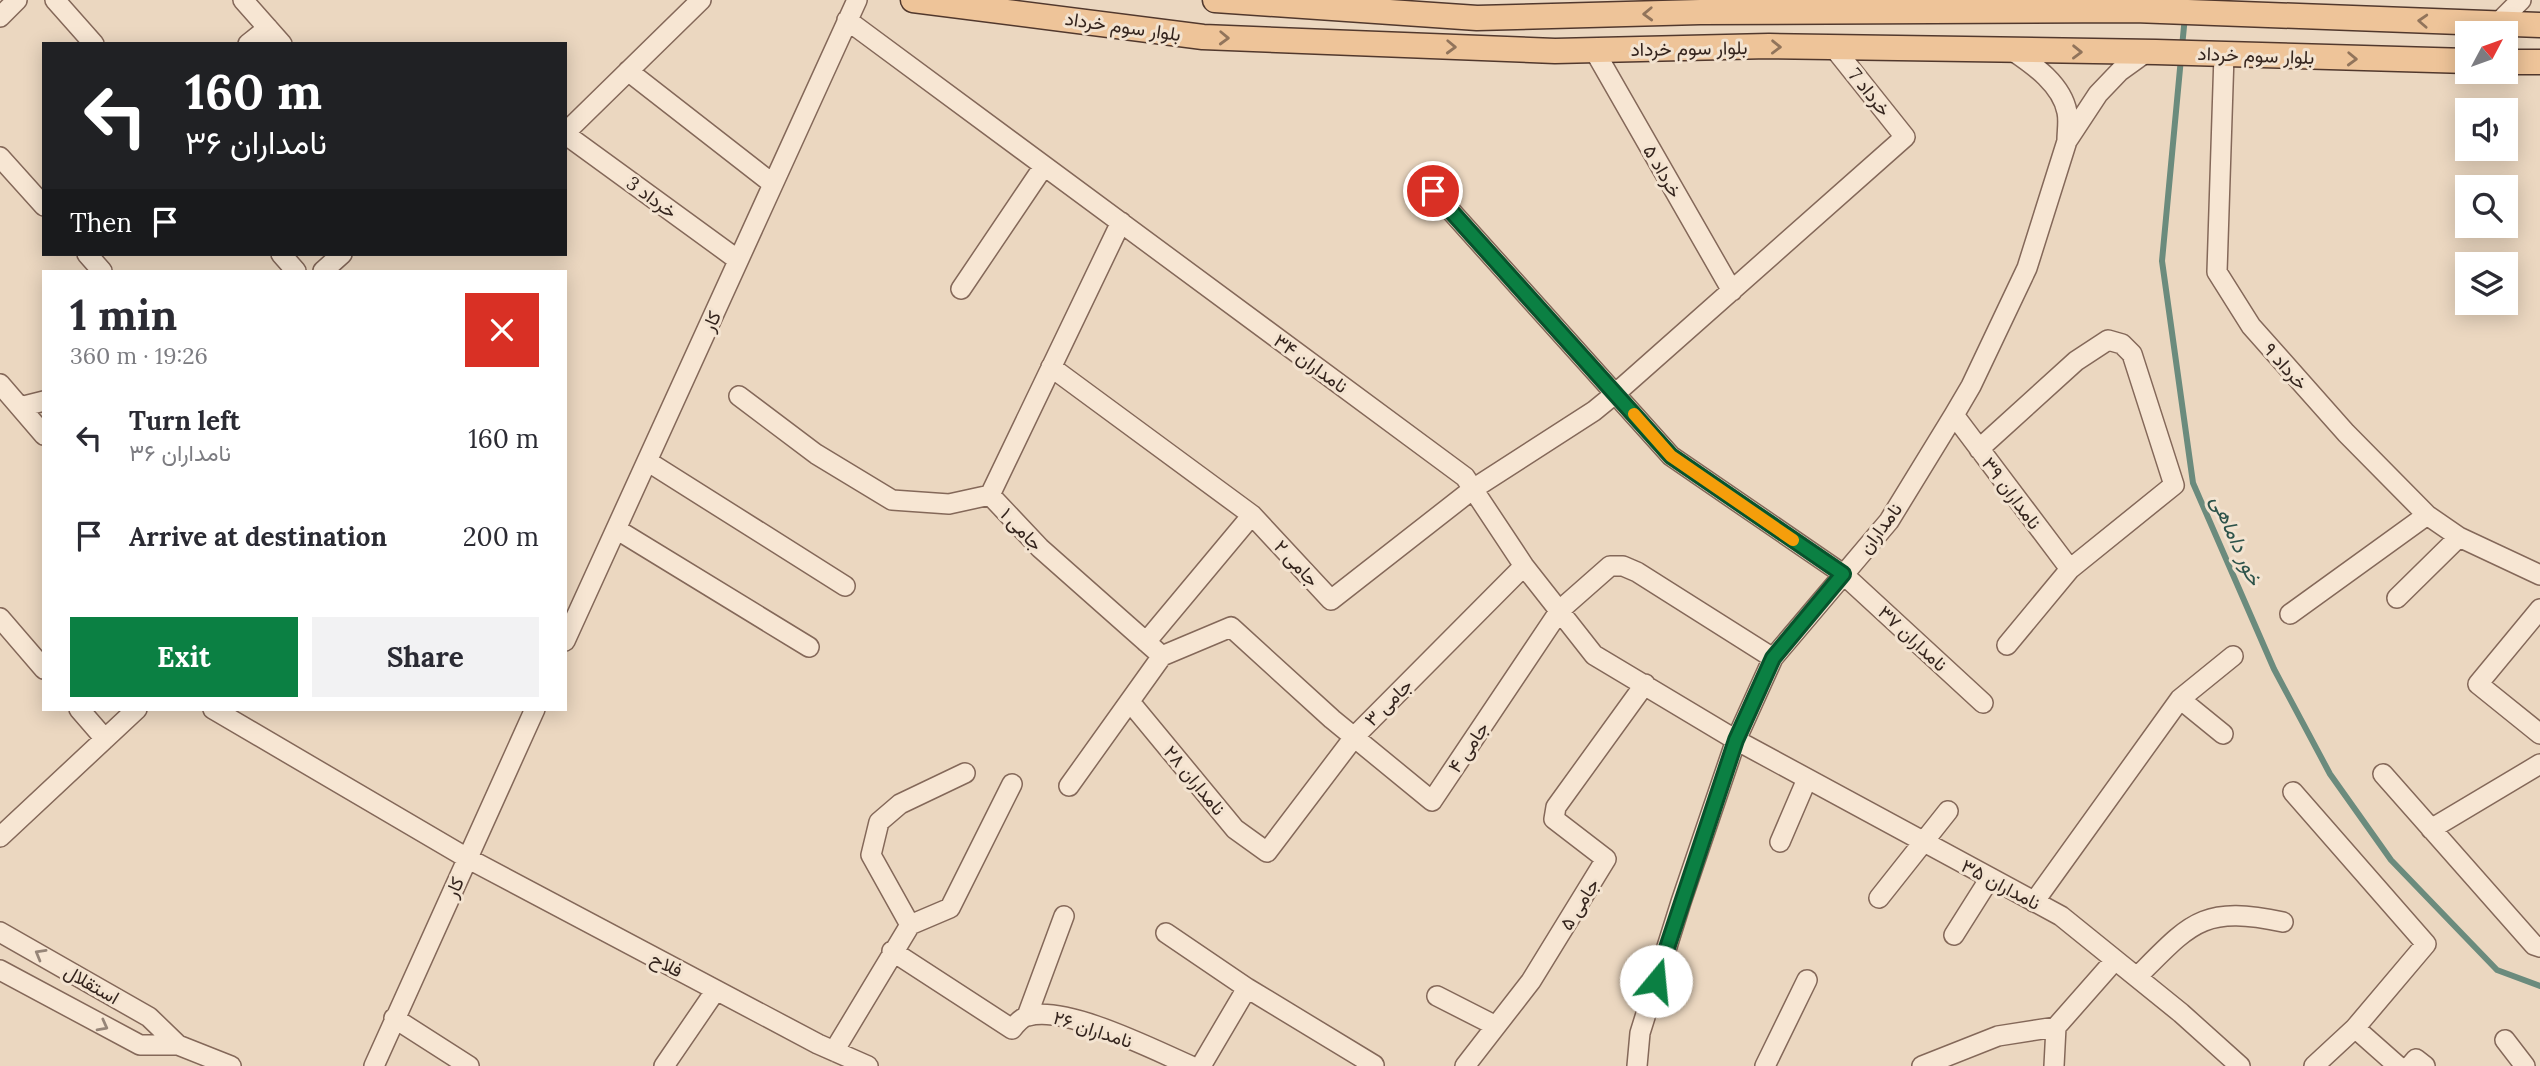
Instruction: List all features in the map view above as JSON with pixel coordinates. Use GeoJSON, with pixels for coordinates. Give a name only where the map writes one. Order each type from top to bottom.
{"type":"FeatureCollection","features":[{"type":"Feature","properties":{"kind":"main road","name":"بلوار سوم خرداد"},"geometry":{"type":"LineString","coordinates":[[913,0],[1203,37],[1594,50],[1834,48],[2151,52],[2455,61]]}},
{"type":"Feature","properties":{"kind":"main road","name":"بلوار سوم خرداد"},"geometry":{"type":"LineString","coordinates":[[1215,0],[1285,2],[1477,18],[1700,12],[1807,6],[2040,6],[2221,8],[2455,23]]}},
{"type":"Feature","properties":{"kind":"main road"},"geometry":{"type":"LineString","coordinates":[[1696,48],[1700,12]]}},
{"type":"Feature","properties":{"kind":"main road","name":"بلوار سوم خرداد"},"geometry":{"type":"LineString","coordinates":[[2518,25],[2540,25]]}},
{"type":"Feature","properties":{"kind":"main road"},"geometry":{"type":"LineString","coordinates":[[2518,62],[2540,62]]}},
{"type":"Feature","properties":{"kind":"street"},"geometry":{"type":"LineString","coordinates":[[0,17],[17,0]]}},
{"type":"Feature","properties":{"kind":"street"},"geometry":{"type":"LineString","coordinates":[[55,0],[92,42]]}},
{"type":"Feature","properties":{"kind":"street"},"geometry":{"type":"LineString","coordinates":[[243,0],[280,42]]}},
{"type":"Feature","properties":{"kind":"street","name":"خرداد 3"},"geometry":{"type":"LineString","coordinates":[[567,132],[701,0]]}},
{"type":"Feature","properties":{"kind":"street","name":"کار"},"geometry":{"type":"LineString","coordinates":[[567,637],[857,0]]}},
{"type":"Feature","properties":{"kind":"street"},"geometry":{"type":"LineString","coordinates":[[2499,21],[2516,2]]}},
{"type":"Feature","properties":{"kind":"street","name":"نامداران ۳۴"},"geometry":{"type":"LineString","coordinates":[[847,20],[1465,477],[1524,566],[1594,655],[1736,740]]}},
{"type":"Feature","properties":{"kind":"street"},"geometry":{"type":"LineString","coordinates":[[250,42],[268,28]]}},
{"type":"Feature","properties":{"kind":"street","name":"خرداد 7"},"geometry":{"type":"LineString","coordinates":[[1732,291],[1905,137],[1834,48]]}},
{"type":"Feature","properties":{"kind":"street","name":"خرداد ۵"},"geometry":{"type":"LineString","coordinates":[[1594,50],[1732,291]]}},
{"type":"Feature","properties":{"kind":"street","name":"نامداران"},"geometry":{"type":"LineString","coordinates":[[2013,51],[2036,66],[2057,90],[2067,111],[2067,141]]}},
{"type":"Feature","properties":{"kind":"street","name":"نامداران"},"geometry":{"type":"LineString","coordinates":[[1637,1066],[1640,1033],[1736,740],[1773,658],[1889,521],[1971,386],[2027,268],[2067,141],[2098,94],[2120,71],[2151,52]]}},
{"type":"Feature","properties":{"kind":"street","name":"خرداد ۹"},"geometry":{"type":"LineString","coordinates":[[2217,54],[2217,272],[2251,327],[2346,433],[2427,515],[2459,537],[2540,575]]}},
{"type":"Feature","properties":{"kind":"street"},"geometry":{"type":"LineString","coordinates":[[628,71],[773,184]]}},
{"type":"Feature","properties":{"kind":"street","name":"خرداد 3"},"geometry":{"type":"LineString","coordinates":[[567,135],[738,260]]}},
{"type":"Feature","properties":{"kind":"street"},"geometry":{"type":"LineString","coordinates":[[0,157],[42,204]]}},
{"type":"Feature","properties":{"kind":"street"},"geometry":{"type":"LineString","coordinates":[[961,289],[1044,166]]}},
{"type":"Feature","properties":{"kind":"street","name":"نامداران ۳۷"},"geometry":{"type":"LineString","coordinates":[[1433,191],[1671,456],[1843,574],[1983,703]]}},
{"type":"Feature","properties":{"kind":"street","name":"جامی ۱"},"geometry":{"type":"LineString","coordinates":[[1121,222],[990,495],[1040,548],[1163,656]]}},
{"type":"Feature","properties":{"kind":"street"},"geometry":{"type":"LineString","coordinates":[[89,256],[101,270]]}},
{"type":"Feature","properties":{"kind":"street"},"geometry":{"type":"LineString","coordinates":[[283,256],[295,270]]}},
{"type":"Feature","properties":{"kind":"street"},"geometry":{"type":"LineString","coordinates":[[324,270],[340,256]]}},
{"type":"Feature","properties":{"kind":"street"},"geometry":{"type":"LineString","coordinates":[[1473,489],[1594,411],[1732,291]]}},
{"type":"Feature","properties":{"kind":"street"},"geometry":{"type":"LineString","coordinates":[[1979,449],[2094,347],[2108,341],[2122,344],[2132,354],[2174,485],[2070,569],[2007,645]]}},
{"type":"Feature","properties":{"kind":"street"},"geometry":{"type":"LineString","coordinates":[[1051,367],[1252,515],[1146,642]]}},
{"type":"Feature","properties":{"kind":"street"},"geometry":{"type":"LineString","coordinates":[[0,384],[42,433]]}},
{"type":"Feature","properties":{"kind":"street"},"geometry":{"type":"LineString","coordinates":[[739,396],[816,454],[892,500],[950,504],[990,495]]}},
{"type":"Feature","properties":{"kind":"street"},"geometry":{"type":"LineString","coordinates":[[20,407],[42,402]]}},
{"type":"Feature","properties":{"kind":"street","name":"نامداران ۳۹"},"geometry":{"type":"LineString","coordinates":[[1954,415],[2070,569]]}},
{"type":"Feature","properties":{"kind":"street"},"geometry":{"type":"LineString","coordinates":[[647,461],[845,586]]}},
{"type":"Feature","properties":{"kind":"street","name":"جامی ۲"},"geometry":{"type":"LineString","coordinates":[[1252,515],[1331,600],[1473,489]]}},
{"type":"Feature","properties":{"kind":"street"},"geometry":{"type":"LineString","coordinates":[[2290,614],[2427,515]]}},
{"type":"Feature","properties":{"kind":"street"},"geometry":{"type":"LineString","coordinates":[[616,529],[809,647]]}},
{"type":"Feature","properties":{"kind":"street"},"geometry":{"type":"LineString","coordinates":[[2397,598],[2459,537]]}},
{"type":"Feature","properties":{"kind":"street","name":"جامی ۳"},"geometry":{"type":"LineString","coordinates":[[1267,852],[1354,736],[1524,566]]}},
{"type":"Feature","properties":{"kind":"street"},"geometry":{"type":"LineString","coordinates":[[1560,610],[1610,566],[1623,566],[1773,658]]}},
{"type":"Feature","properties":{"kind":"street"},"geometry":{"type":"LineString","coordinates":[[2540,609],[2478,684],[2540,734]]}},
{"type":"Feature","properties":{"kind":"street","name":"جامی ۴"},"geometry":{"type":"LineString","coordinates":[[1354,736],[1432,801],[1560,610]]}},
{"type":"Feature","properties":{"kind":"street"},"geometry":{"type":"LineString","coordinates":[[0,618],[42,666]]}},
{"type":"Feature","properties":{"kind":"street"},"geometry":{"type":"LineString","coordinates":[[1069,786],[1163,656],[1231,628],[1354,736]]}},
{"type":"Feature","properties":{"kind":"street"},"geometry":{"type":"LineString","coordinates":[[2034,902],[2180,699],[2233,656]]}},
{"type":"Feature","properties":{"kind":"street","name":"جامی ۵"},"geometry":{"type":"LineString","coordinates":[[1465,1066],[1531,981],[1606,859],[1554,819],[1556,807],[1645,684]]}},
{"type":"Feature","properties":{"kind":"street"},"geometry":{"type":"LineString","coordinates":[[2180,699],[2223,734]]}},
{"type":"Feature","properties":{"kind":"street","name":"نامداران ۲۸"},"geometry":{"type":"LineString","coordinates":[[1130,702],[1235,829],[1267,852]]}},
{"type":"Feature","properties":{"kind":"street"},"geometry":{"type":"LineString","coordinates":[[81,711],[105,739]]}},
{"type":"Feature","properties":{"kind":"street"},"geometry":{"type":"LineString","coordinates":[[0,836],[135,711]]}},
{"type":"Feature","properties":{"kind":"street","name":"فلاح"},"geometry":{"type":"LineString","coordinates":[[216,711],[467,859],[834,1051],[868,1066]]}},
{"type":"Feature","properties":{"kind":"street","name":"کار"},"geometry":{"type":"LineString","coordinates":[[374,1066],[534,711]]}},
{"type":"Feature","properties":{"kind":"street","name":"نامداران ۳۵"},"geometry":{"type":"LineString","coordinates":[[1736,740],[2061,916],[2240,1066]]}},
{"type":"Feature","properties":{"kind":"street"},"geometry":{"type":"LineString","coordinates":[[2431,829],[2540,764]]}},
{"type":"Feature","properties":{"kind":"street"},"geometry":{"type":"LineString","coordinates":[[910,925],[871,855],[879,822],[900,804],[965,773]]}},
{"type":"Feature","properties":{"kind":"street"},"geometry":{"type":"LineString","coordinates":[[2383,774],[2534,946],[2540,947]]}},
{"type":"Feature","properties":{"kind":"street"},"geometry":{"type":"LineString","coordinates":[[1780,842],[1807,779]]}},
{"type":"Feature","properties":{"kind":"street"},"geometry":{"type":"LineString","coordinates":[[834,1051],[910,925],[950,908],[1012,784]]}},
{"type":"Feature","properties":{"kind":"street"},"geometry":{"type":"LineString","coordinates":[[2293,792],[2426,944],[2355,1028],[2314,1066]]}},
{"type":"Feature","properties":{"kind":"street"},"geometry":{"type":"LineString","coordinates":[[1879,898],[1948,811]]}},
{"type":"Feature","properties":{"kind":"street"},"geometry":{"type":"LineString","coordinates":[[1954,935],[1990,878]]}},
{"type":"Feature","properties":{"kind":"street"},"geometry":{"type":"LineString","coordinates":[[1027,1016],[1065,916]]}},
{"type":"Feature","properties":{"kind":"street"},"geometry":{"type":"LineString","coordinates":[[2137,977],[2187,928],[2216,916],[2254,916],[2283,922]]}},
{"type":"Feature","properties":{"kind":"street","name":"استقلال"},"geometry":{"type":"LineString","coordinates":[[0,932],[149,1017],[178,1045]]}},
{"type":"Feature","properties":{"kind":"street"},"geometry":{"type":"LineString","coordinates":[[1166,933],[1247,988],[1374,1065]]}},
{"type":"Feature","properties":{"kind":"street","name":"نامداران ۲۶"},"geometry":{"type":"LineString","coordinates":[[892,951],[1012,1029],[1027,1016],[1055,1014],[1113,1033],[1191,1066]]}},
{"type":"Feature","properties":{"kind":"street"},"geometry":{"type":"LineString","coordinates":[[2054,1066],[2056,1027],[2115,960]]}},
{"type":"Feature","properties":{"kind":"street","name":"استقلال"},"geometry":{"type":"LineString","coordinates":[[0,970],[140,1045],[178,1045],[231,1066]]}},
{"type":"Feature","properties":{"kind":"street"},"geometry":{"type":"LineString","coordinates":[[1765,1066],[1807,980]]}},
{"type":"Feature","properties":{"kind":"street"},"geometry":{"type":"LineString","coordinates":[[1201,1066],[1247,988]]}},
{"type":"Feature","properties":{"kind":"street"},"geometry":{"type":"LineString","coordinates":[[664,1066],[716,990]]}},
{"type":"Feature","properties":{"kind":"street"},"geometry":{"type":"LineString","coordinates":[[1437,996],[1496,1026]]}},
{"type":"Feature","properties":{"kind":"street"},"geometry":{"type":"LineString","coordinates":[[394,1018],[469,1066]]}},
{"type":"Feature","properties":{"kind":"street"},"geometry":{"type":"LineString","coordinates":[[1922,1066],[1998,1036],[2056,1027]]}},
{"type":"Feature","properties":{"kind":"street"},"geometry":{"type":"LineString","coordinates":[[2355,1028],[2398,1066]]}},
{"type":"Feature","properties":{"kind":"street"},"geometry":{"type":"LineString","coordinates":[[2505,1040],[2525,1066]]}},
{"type":"Feature","properties":{"kind":"street"},"geometry":{"type":"LineString","coordinates":[[2410,1066],[2416,1059],[2425,1066]]}},
{"type":"Feature","properties":{"kind":"waterway","name":"خور داماهی"},"geometry":{"type":"LineString","coordinates":[[2182,47],[2185,16]]}},
{"type":"Feature","properties":{"kind":"waterway","name":"خور داماهی"},"geometry":{"type":"LineString","coordinates":[[2181,58],[2162,261],[2193,483],[2274,669],[2330,774],[2391,860],[2497,970],[2540,986]]}},
{"type":"Feature","properties":{"kind":"slow traffic"},"geometry":{"type":"LineString","coordinates":[[1634,414],[1671,456],[1793,540]]}},
{"type":"Feature","properties":{"kind":"route"},"geometry":{"type":"LineString","coordinates":[[1433,191],[1671,456],[1843,574],[1773,658],[1736,740],[1656,981]]}}]}
